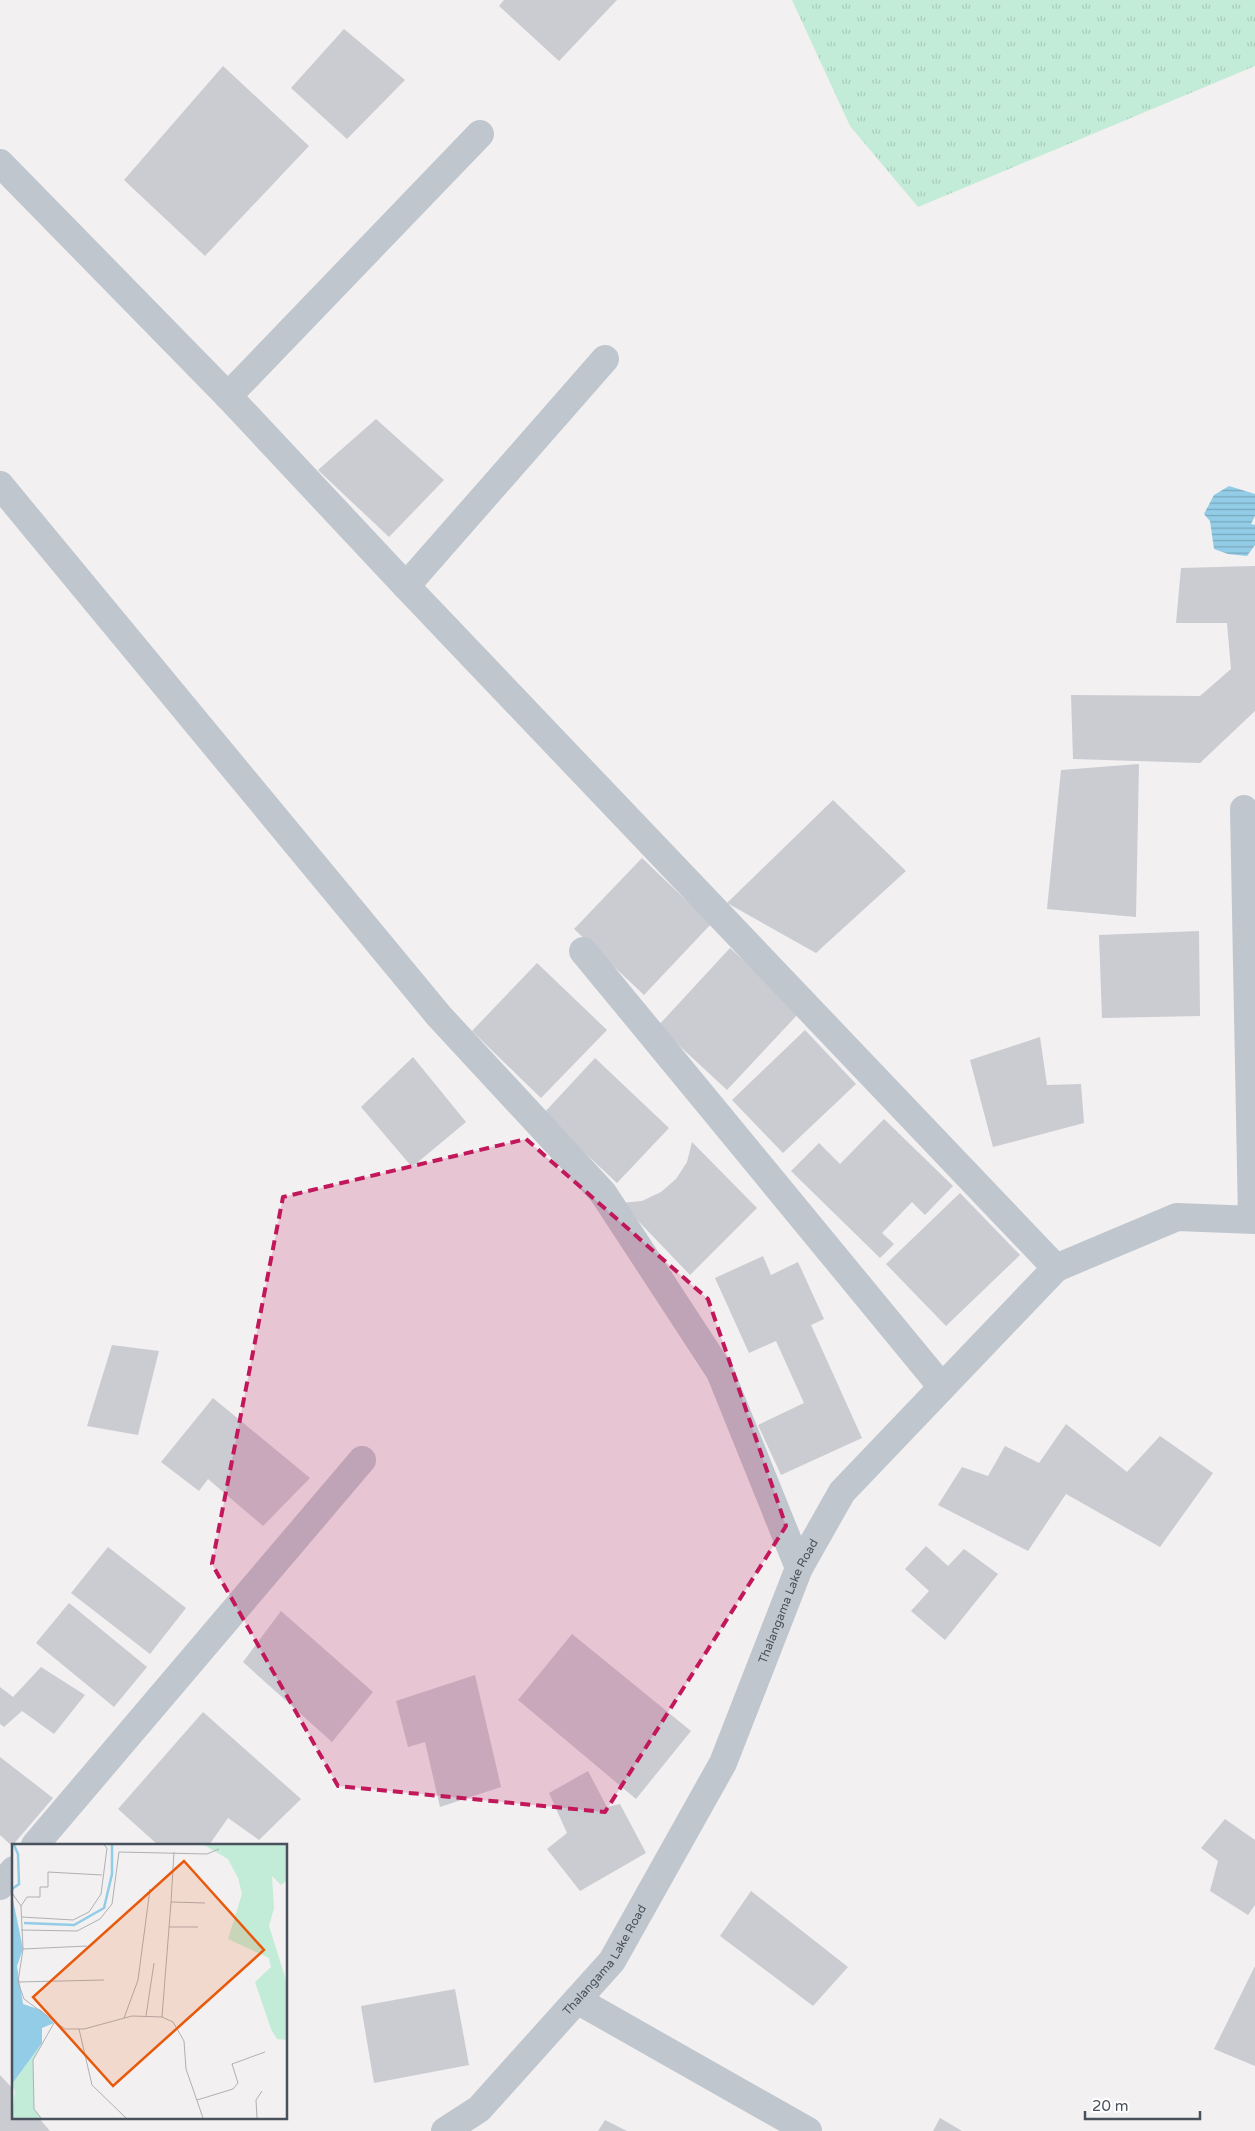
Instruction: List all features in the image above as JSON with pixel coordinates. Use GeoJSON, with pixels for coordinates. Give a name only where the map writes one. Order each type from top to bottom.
{"type":"FeatureCollection","features":[{"type":"Feature","properties":{"kind":"street"},"geometry":{"type":"LineString","coordinates":[[228,396],[480,134]]}},
{"type":"Feature","properties":{"kind":"street"},"geometry":{"type":"LineString","coordinates":[[0,163],[228,396],[406,586],[1056,1268]]}},
{"type":"Feature","properties":{"kind":"street"},"geometry":{"type":"LineString","coordinates":[[406,586],[605,359]]}},
{"type":"Feature","properties":{"kind":"street"},"geometry":{"type":"LineString","coordinates":[[0,485],[439,1016],[603,1193],[720,1372],[799,1568]]}},
{"type":"Feature","properties":{"kind":"street"},"geometry":{"type":"LineString","coordinates":[[1244,809],[1254,1220]]}},
{"type":"Feature","properties":{"kind":"street"},"geometry":{"type":"LineString","coordinates":[[583,952],[942,1387]]}},
{"type":"Feature","properties":{"kind":"street","name":"Thalangama Lake Road"},"geometry":{"type":"LineString","coordinates":[[445,2131],[479,2110],[612,1961],[723,1764],[799,1568],[842,1492],[1056,1268],[1177,1217],[1254,1220]]}},
{"type":"Feature","properties":{"kind":"street"},"geometry":{"type":"LineString","coordinates":[[36,1844],[362,1460]]}},
{"type":"Feature","properties":{"kind":"street"},"geometry":{"type":"LineString","coordinates":[[0,1886],[12,1872]]}},
{"type":"Feature","properties":{"kind":"street"},"geometry":{"type":"LineString","coordinates":[[577,2000],[808,2131]]}},
{"type":"Feature","properties":{"kind":"highlighted area"},"geometry":{"type":"Polygon","coordinates":[[[526,1139],[708,1299],[786,1526],[605,1812],[338,1786],[212,1564],[283,1197],[526,1139]]]}},
{"type":"Feature","properties":{"kind":"green space"},"geometry":{"type":"Polygon","coordinates":[[[792,0],[1255,0],[1255,66],[918,207],[850,126],[792,0]]]}},
{"type":"Feature","properties":{"kind":"water"},"geometry":{"type":"Polygon","coordinates":[[[1229,486],[1255,494],[1255,516],[1251,524],[1255,525],[1255,545],[1247,556],[1228,554],[1214,549],[1210,521],[1204,514],[1214,495],[1229,486]]]}},
{"type":"Feature","properties":{"kind":"building"},"geometry":{"type":"Polygon","coordinates":[[[504,0],[617,0],[559,61],[499,6],[504,0]]]}},
{"type":"Feature","properties":{"kind":"building"},"geometry":{"type":"Polygon","coordinates":[[[344,29],[405,80],[347,139],[291,88],[344,29]]]}},
{"type":"Feature","properties":{"kind":"building"},"geometry":{"type":"Polygon","coordinates":[[[223,66],[309,146],[205,256],[124,180],[223,66]]]}},
{"type":"Feature","properties":{"kind":"building"},"geometry":{"type":"Polygon","coordinates":[[[376,419],[444,480],[389,537],[318,470],[376,419]]]}},
{"type":"Feature","properties":{"kind":"building"},"geometry":{"type":"Polygon","coordinates":[[[1255,566],[1255,711],[1200,763],[1073,759],[1071,695],[1200,696],[1231,669],[1227,623],[1176,623],[1181,568],[1255,566]]]}},
{"type":"Feature","properties":{"kind":"building"},"geometry":{"type":"Polygon","coordinates":[[[1139,764],[1136,917],[1047,909],[1061,770],[1139,764]]]}},
{"type":"Feature","properties":{"kind":"building"},"geometry":{"type":"Polygon","coordinates":[[[833,800],[906,871],[816,953],[727,903],[833,800]]]}},
{"type":"Feature","properties":{"kind":"building"},"geometry":{"type":"Polygon","coordinates":[[[642,858],[711,924],[644,995],[574,929],[642,858]]]}},
{"type":"Feature","properties":{"kind":"building"},"geometry":{"type":"Polygon","coordinates":[[[1199,931],[1200,1016],[1102,1018],[1099,935],[1199,931]]]}},
{"type":"Feature","properties":{"kind":"building"},"geometry":{"type":"Polygon","coordinates":[[[730,948],[800,1012],[727,1090],[658,1026],[730,948]]]}},
{"type":"Feature","properties":{"kind":"building"},"geometry":{"type":"Polygon","coordinates":[[[537,963],[607,1030],[541,1098],[472,1031],[537,963]]]}},
{"type":"Feature","properties":{"kind":"building"},"geometry":{"type":"Polygon","coordinates":[[[805,1030],[856,1084],[783,1153],[732,1100],[805,1030]]]}},
{"type":"Feature","properties":{"kind":"building"},"geometry":{"type":"Polygon","coordinates":[[[1040,1037],[1047,1085],[1081,1084],[1084,1123],[993,1147],[970,1060],[1040,1037]]]}},
{"type":"Feature","properties":{"kind":"building"},"geometry":{"type":"Polygon","coordinates":[[[413,1057],[466,1122],[412,1167],[361,1107],[413,1057]]]}},
{"type":"Feature","properties":{"kind":"building"},"geometry":{"type":"Polygon","coordinates":[[[595,1058],[669,1128],[617,1183],[543,1114],[595,1058]]]}},
{"type":"Feature","properties":{"kind":"building"},"geometry":{"type":"Polygon","coordinates":[[[884,1119],[953,1186],[925,1215],[912,1202],[882,1233],[894,1244],[880,1258],[791,1171],[819,1143],[840,1164],[884,1119]]]}},
{"type":"Feature","properties":{"kind":"building"},"geometry":{"type":"Polygon","coordinates":[[[692,1142],[757,1208],[690,1275],[621,1203],[642,1201],[661,1192],[676,1179],[687,1162],[692,1142]]]}},
{"type":"Feature","properties":{"kind":"building"},"geometry":{"type":"Polygon","coordinates":[[[960,1193],[1020,1255],[946,1326],[886,1264],[960,1193]]]}},
{"type":"Feature","properties":{"kind":"building"},"geometry":{"type":"Polygon","coordinates":[[[763,1256],[771,1275],[798,1262],[824,1319],[811,1325],[862,1438],[781,1475],[758,1425],[804,1403],[776,1341],[749,1353],[715,1278],[763,1256]]]}},
{"type":"Feature","properties":{"kind":"building"},"geometry":{"type":"Polygon","coordinates":[[[112,1345],[159,1351],[138,1435],[87,1426],[112,1345]]]}},
{"type":"Feature","properties":{"kind":"building"},"geometry":{"type":"Polygon","coordinates":[[[213,1398],[310,1478],[263,1526],[208,1479],[199,1491],[161,1462],[213,1398]]]}},
{"type":"Feature","properties":{"kind":"building"},"geometry":{"type":"Polygon","coordinates":[[[1066,1424],[1127,1472],[1160,1436],[1213,1473],[1160,1547],[1066,1494],[1028,1551],[938,1505],[962,1467],[988,1476],[1005,1446],[1039,1463],[1066,1424]]]}},
{"type":"Feature","properties":{"kind":"building"},"geometry":{"type":"Polygon","coordinates":[[[926,1546],[948,1566],[964,1549],[998,1574],[945,1640],[911,1611],[929,1591],[905,1569],[926,1546]]]}},
{"type":"Feature","properties":{"kind":"building"},"geometry":{"type":"Polygon","coordinates":[[[108,1547],[186,1608],[150,1654],[71,1593],[108,1547]]]}},
{"type":"Feature","properties":{"kind":"building"},"geometry":{"type":"Polygon","coordinates":[[[69,1603],[147,1667],[114,1707],[36,1643],[69,1603]]]}},
{"type":"Feature","properties":{"kind":"building"},"geometry":{"type":"Polygon","coordinates":[[[281,1611],[373,1692],[332,1742],[243,1662],[281,1611]]]}},
{"type":"Feature","properties":{"kind":"building"},"geometry":{"type":"Polygon","coordinates":[[[572,1634],[691,1731],[636,1799],[518,1700],[572,1634]]]}},
{"type":"Feature","properties":{"kind":"building"},"geometry":{"type":"Polygon","coordinates":[[[41,1667],[85,1695],[54,1734],[22,1711],[4,1727],[0,1724],[0,1687],[13,1697],[41,1667]]]}},
{"type":"Feature","properties":{"kind":"building"},"geometry":{"type":"Polygon","coordinates":[[[475,1675],[501,1787],[440,1807],[425,1742],[408,1747],[396,1701],[475,1675]]]}},
{"type":"Feature","properties":{"kind":"building"},"geometry":{"type":"Polygon","coordinates":[[[203,1712],[301,1799],[259,1840],[228,1818],[210,1844],[157,1844],[118,1809],[203,1712]]]}},
{"type":"Feature","properties":{"kind":"building"},"geometry":{"type":"Polygon","coordinates":[[[0,1757],[53,1798],[12,1846],[0,1835],[0,1757]]]}},
{"type":"Feature","properties":{"kind":"building"},"geometry":{"type":"Polygon","coordinates":[[[588,1771],[607,1807],[620,1804],[646,1853],[580,1891],[547,1849],[567,1833],[549,1793],[588,1771]]]}},
{"type":"Feature","properties":{"kind":"building"},"geometry":{"type":"Polygon","coordinates":[[[1225,1819],[1255,1840],[1255,1905],[1248,1915],[1210,1891],[1218,1861],[1201,1848],[1225,1819]]]}},
{"type":"Feature","properties":{"kind":"building"},"geometry":{"type":"Polygon","coordinates":[[[751,1891],[848,1967],[813,2006],[720,1936],[751,1891]]]}},
{"type":"Feature","properties":{"kind":"building"},"geometry":{"type":"Polygon","coordinates":[[[1255,1966],[1255,2066],[1214,2049],[1255,1966]]]}},
{"type":"Feature","properties":{"kind":"building"},"geometry":{"type":"Polygon","coordinates":[[[455,1989],[469,2065],[374,2083],[361,2006],[455,1989]]]}},
{"type":"Feature","properties":{"kind":"building"},"geometry":{"type":"Polygon","coordinates":[[[0,2075],[12,2088],[12,2118],[39,2118],[50,2131],[0,2131],[0,2075]]]}},
{"type":"Feature","properties":{"kind":"building"},"geometry":{"type":"Polygon","coordinates":[[[940,2118],[962,2131],[933,2131],[940,2118]]]}},
{"type":"Feature","properties":{"kind":"building"},"geometry":{"type":"Polygon","coordinates":[[[605,2120],[627,2131],[598,2131],[605,2120]]]}}]}
